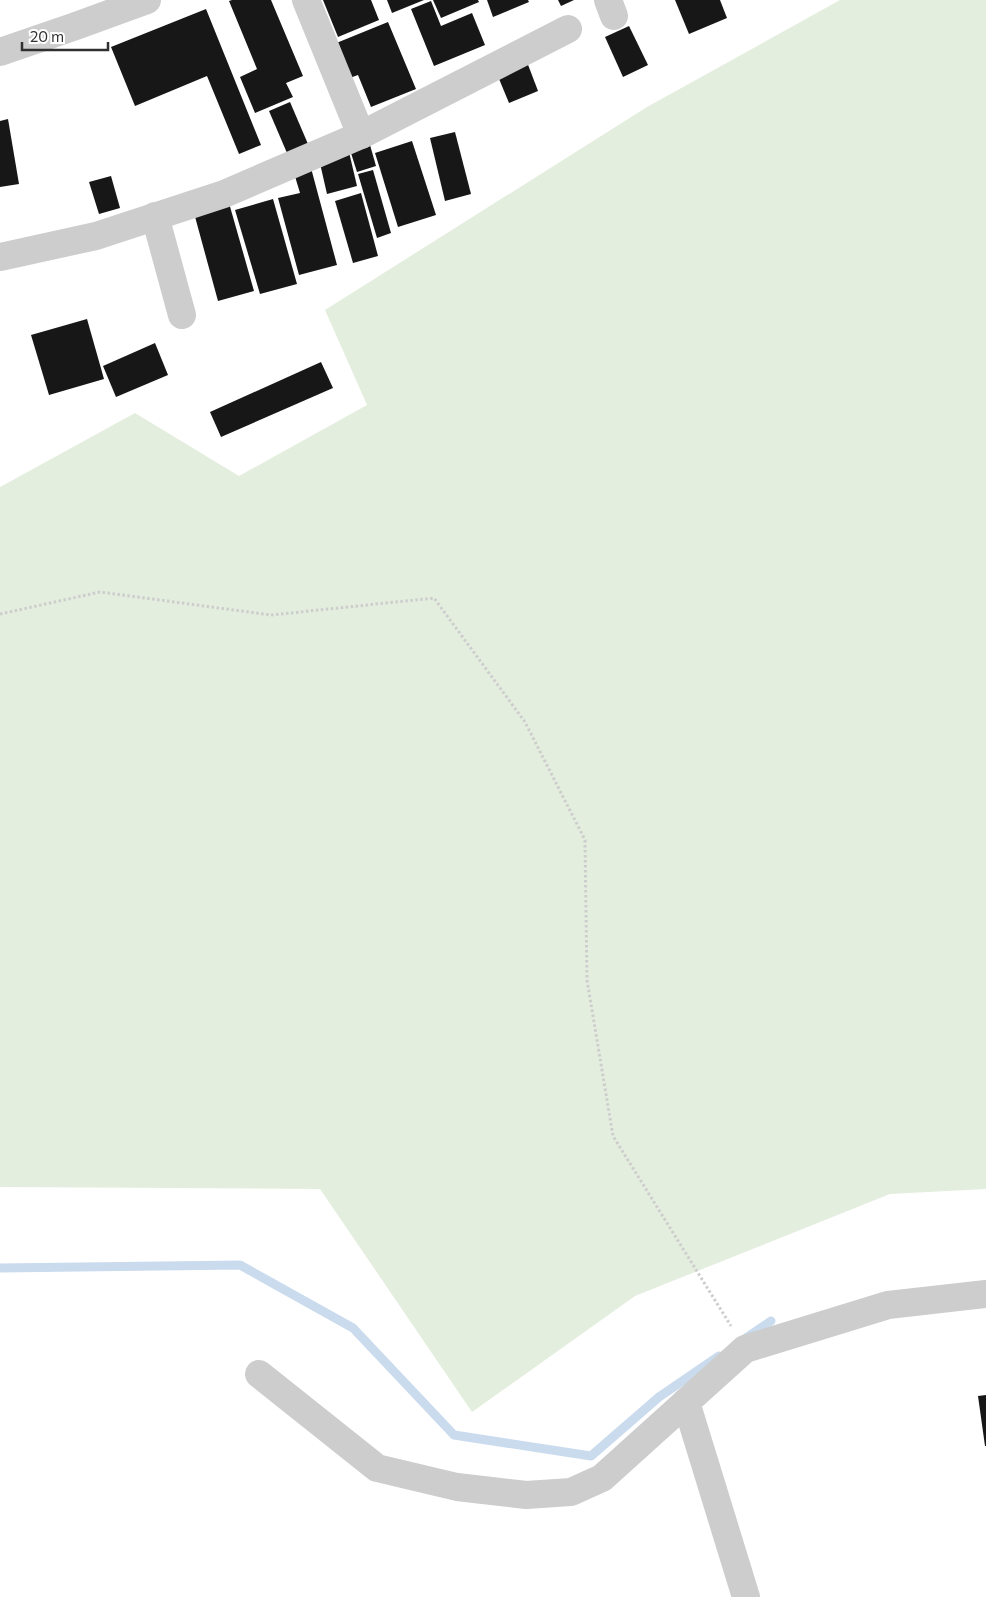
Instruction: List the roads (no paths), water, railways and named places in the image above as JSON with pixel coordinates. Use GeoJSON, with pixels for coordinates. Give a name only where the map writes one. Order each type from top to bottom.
{"type":"FeatureCollection","features":[{"type":"Feature","properties":{"kind":"street"},"geometry":{"type":"LineString","coordinates":[[0,52],[147,0]]}},
{"type":"Feature","properties":{"kind":"street"},"geometry":{"type":"LineString","coordinates":[[306,0],[361,135]]}},
{"type":"Feature","properties":{"kind":"street"},"geometry":{"type":"LineString","coordinates":[[0,257],[96,236],[224,194],[361,135],[568,29]]}},
{"type":"Feature","properties":{"kind":"street"},"geometry":{"type":"LineString","coordinates":[[155,216],[182,315]]}},
{"type":"Feature","properties":{"kind":"street"},"geometry":{"type":"LineString","coordinates":[[259,1374],[377,1468],[457,1487],[526,1495],[571,1492],[602,1478],[745,1349],[888,1305],[986,1294]]}},
{"type":"Feature","properties":{"kind":"street"},"geometry":{"type":"LineString","coordinates":[[686,1402],[746,1597]]}},
{"type":"Feature","properties":{"kind":"waterway"},"geometry":{"type":"LineString","coordinates":[[0,1268],[240,1265],[353,1328],[454,1435],[591,1456],[659,1397],[719,1356]]}},
{"type":"Feature","properties":{"kind":"waterway"},"geometry":{"type":"LineString","coordinates":[[746,1338],[771,1321]]}}]}
